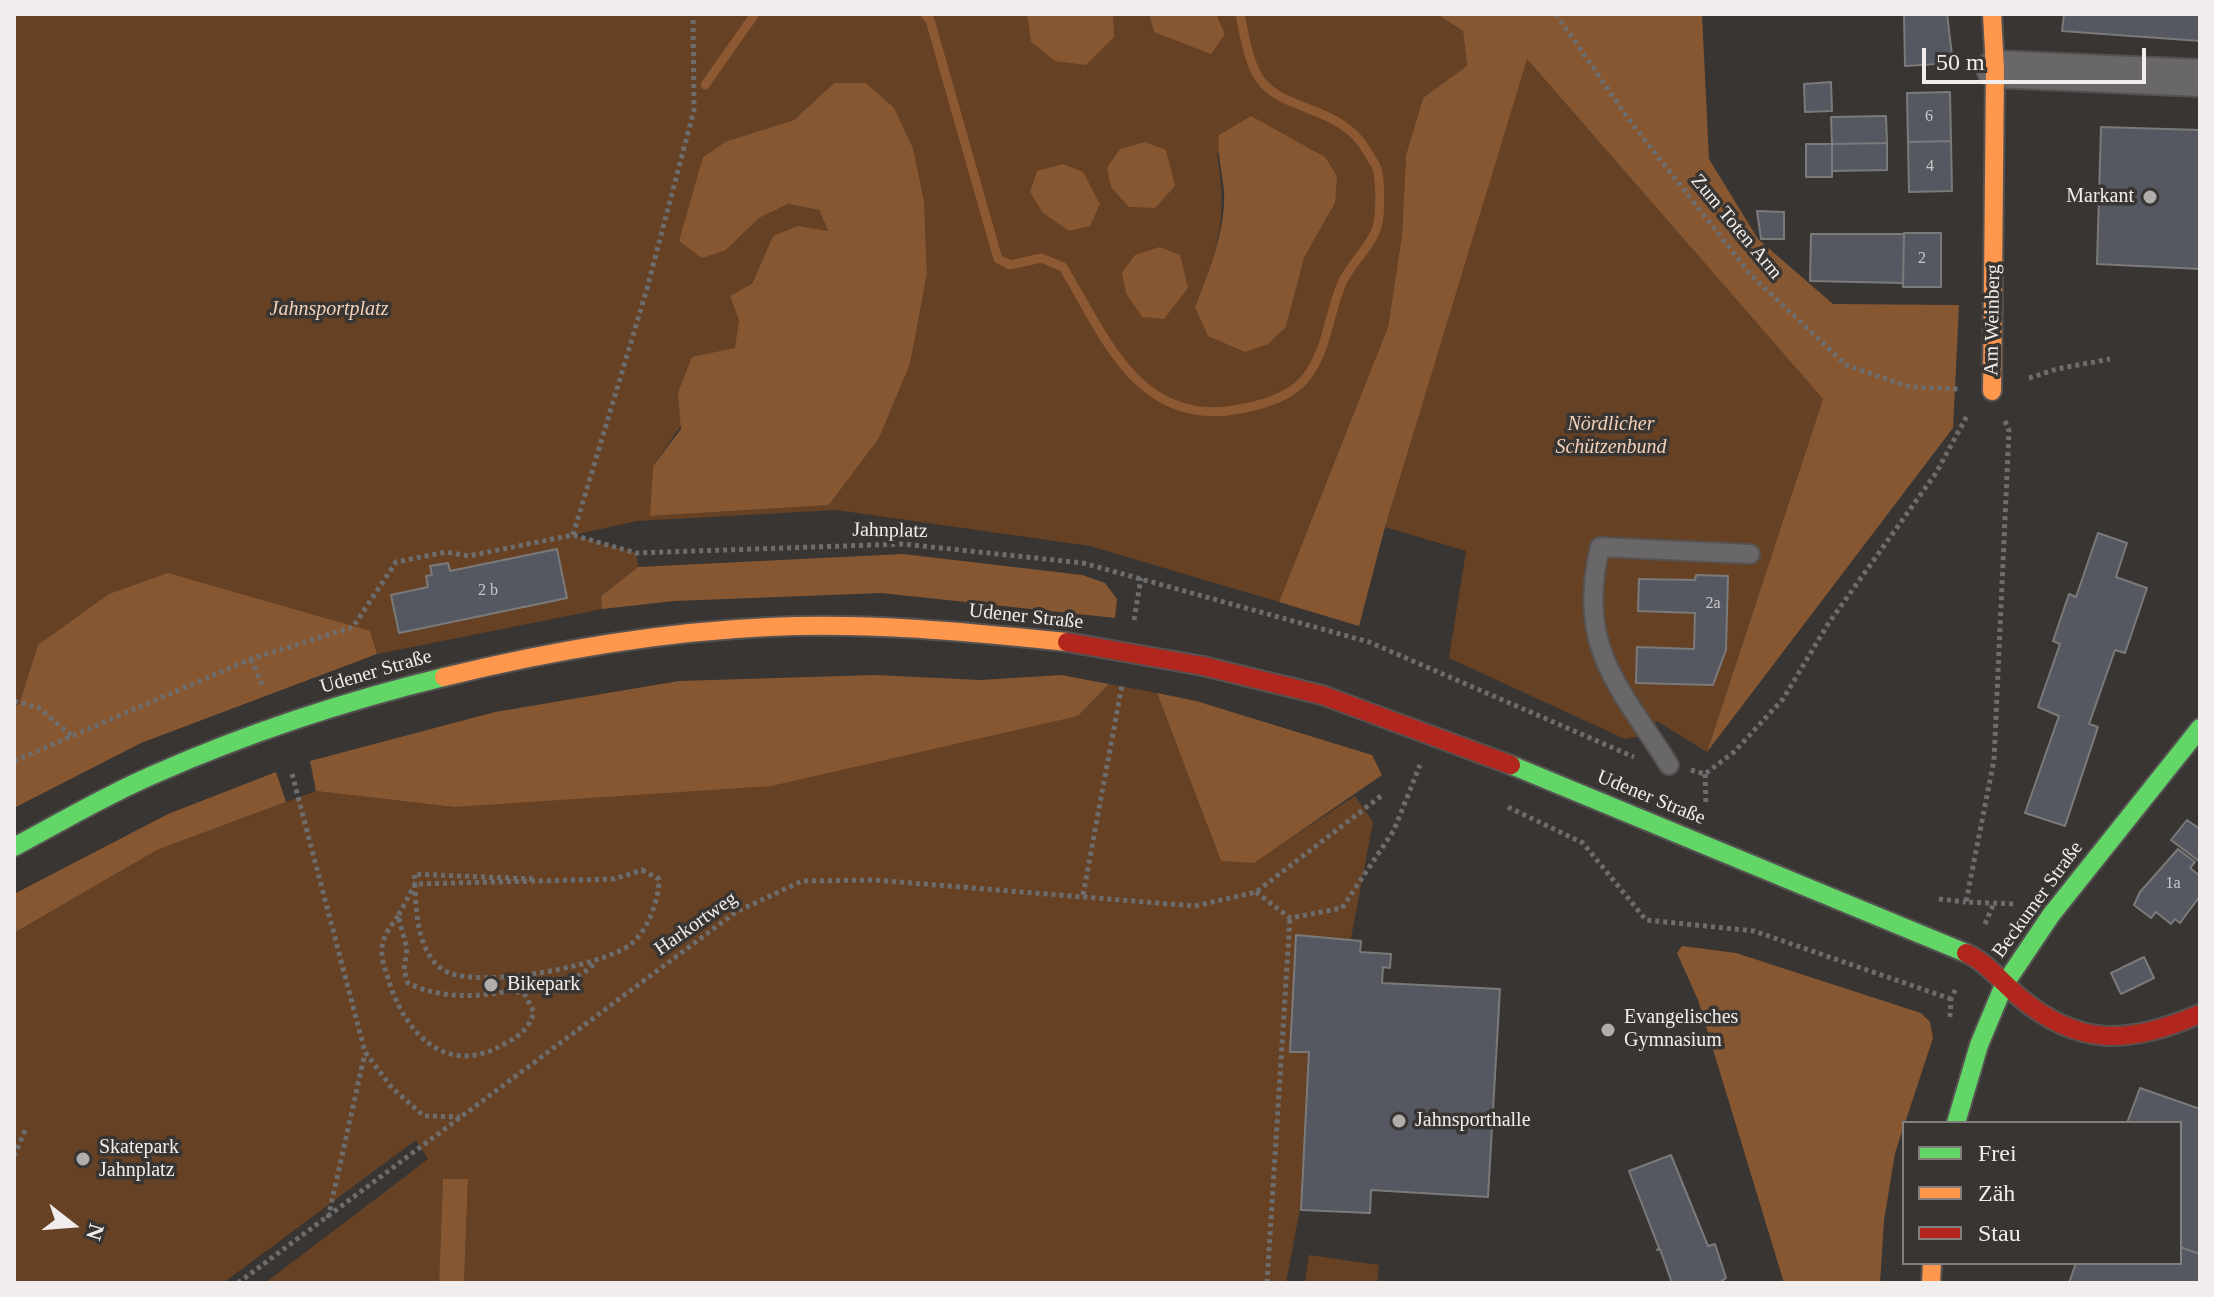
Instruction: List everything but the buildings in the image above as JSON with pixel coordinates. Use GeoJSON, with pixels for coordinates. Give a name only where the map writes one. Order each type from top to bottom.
{"type":"FeatureCollection","features":[{"type":"Feature","properties":{"kind":"main road","name":"Am Weinberg"},"geometry":{"type":"LineString","coordinates":[[1992,14],[1995,69],[1992,391]]}},
{"type":"Feature","properties":{"kind":"main road","name":"Udener Straße"},"geometry":{"type":"LineString","coordinates":[[14,847],[154,775],[321,710],[491,665],[676,634],[878,627],[1067,642],[1203,666],[1322,695],[1454,742],[1971,955],[2042,1016],[2080,1033],[2122,1038],[2160,1031],[2200,1014]]}},
{"type":"Feature","properties":{"kind":"main road","name":"Beckumer Straße"},"geometry":{"type":"LineString","coordinates":[[1957,1121],[1979,1045],[2004,985],[2051,915],[2200,728]]}},
{"type":"Feature","properties":{"kind":"street"},"geometry":{"type":"LineString","coordinates":[[1995,69],[2200,78]]}},
{"type":"Feature","properties":{"kind":"lane"},"geometry":{"type":"LineString","coordinates":[[1669,765],[1609,672],[1592,624],[1595,570],[1600,547],[1750,554]]}},
{"type":"Feature","properties":{"kind":"path"},"geometry":{"type":"LineString","coordinates":[[14,761],[251,659],[353,627],[396,562],[446,552],[468,556],[573,535],[646,292],[694,110],[693,14]]}},
{"type":"Feature","properties":{"kind":"path","name":"Zum Toten Arm"},"geometry":{"type":"LineString","coordinates":[[1556,14],[1630,121],[1750,274],[1846,365],[1910,387],[1992,391]]}},
{"type":"Feature","properties":{"kind":"path"},"geometry":{"type":"LineString","coordinates":[[1705,799],[1705,774],[1734,752],[1783,699],[1828,624],[1936,473],[1966,417],[1992,391],[2057,369],[2110,359]]}},
{"type":"Feature","properties":{"kind":"path","name":"Am Weinberg"},"geometry":{"type":"LineString","coordinates":[[1992,391],[2009,431],[1994,760],[1966,902],[1994,903]]}},
{"type":"Feature","properties":{"kind":"path","name":"Jahnplatz"},"geometry":{"type":"LineString","coordinates":[[573,535],[636,553],[903,544],[1083,563],[1369,642],[1619,753],[1705,774]]}},
{"type":"Feature","properties":{"kind":"path"},"geometry":{"type":"LineString","coordinates":[[1133,622],[1141,578]]}},
{"type":"Feature","properties":{"kind":"path"},"geometry":{"type":"LineString","coordinates":[[251,659],[263,687]]}},
{"type":"Feature","properties":{"kind":"path"},"geometry":{"type":"LineString","coordinates":[[1083,895],[1122,683]]}},
{"type":"Feature","properties":{"kind":"path"},"geometry":{"type":"LineString","coordinates":[[14,701],[39,708],[72,736]]}},
{"type":"Feature","properties":{"kind":"path"},"geometry":{"type":"LineString","coordinates":[[1256,892],[1290,918],[1342,908],[1394,830],[1421,764],[1434,771]]}},
{"type":"Feature","properties":{"kind":"path"},"geometry":{"type":"LineString","coordinates":[[292,774],[365,1052],[392,1088],[424,1116],[461,1117]]}},
{"type":"Feature","properties":{"kind":"path","name":"Harkortweg"},"geometry":{"type":"LineString","coordinates":[[238,1283],[736,912],[802,881],[874,880],[1195,906],[1256,892],[1381,796]]}},
{"type":"Feature","properties":{"kind":"path"},"geometry":{"type":"LineString","coordinates":[[1502,804],[1583,843],[1646,920],[1754,931],[1951,999]]}},
{"type":"Feature","properties":{"kind":"path"},"geometry":{"type":"LineString","coordinates":[[398,916],[407,948],[404,970],[408,983],[420,989],[469,997],[559,985],[633,943],[645,927],[659,879],[642,870],[614,879],[542,880],[414,874],[416,923],[439,968],[454,975],[484,978],[596,962]]}},
{"type":"Feature","properties":{"kind":"path"},"geometry":{"type":"LineString","coordinates":[[415,884],[510,884],[542,880]]}},
{"type":"Feature","properties":{"kind":"path"},"geometry":{"type":"LineString","coordinates":[[415,884],[385,936],[383,962],[394,996],[410,1026],[440,1051],[459,1057],[477,1055],[520,1035],[530,1024],[534,1012],[525,995],[515,991]]}},
{"type":"Feature","properties":{"kind":"path"},"geometry":{"type":"LineString","coordinates":[[1267,1283],[1290,918]]}},
{"type":"Feature","properties":{"kind":"path"},"geometry":{"type":"LineString","coordinates":[[327,1219],[365,1052]]}},
{"type":"Feature","properties":{"kind":"path"},"geometry":{"type":"LineString","coordinates":[[14,1156],[26,1128]]}},
{"type":"Feature","properties":{"kind":"green space","name":"Jahnsportplatz"},"geometry":{"type":"Polygon","coordinates":[[[14,14],[1027,14],[1031,42],[1055,61],[1113,37],[1113,14],[1149,14],[1154,32],[1225,34],[1216,14],[1437,14],[1463,31],[1467,67],[1423,98],[1406,155],[1402,235],[1388,327],[1279,602],[1090,546],[836,510],[637,521],[574,535],[636,553],[638,567],[602,595],[602,609],[377,654],[370,631],[14,705],[14,14]],[[834,83],[794,120],[727,141],[726,250],[759,218],[788,204],[819,210],[828,232],[773,236],[752,284],[735,348],[653,466],[651,516],[829,505],[879,438],[910,364],[927,274],[924,201],[913,148],[894,109],[866,83],[834,83]],[[1217,153],[1222,197],[1219,232],[1195,307],[1286,327],[1304,258],[1335,203],[1217,153]]]}},
{"type":"Feature","properties":{"kind":"green space","name":"Nördlicher Schützenbund"},"geometry":{"type":"Polygon","coordinates":[[[1526,58],[1823,399],[1707,752],[1657,721],[1640,736],[1625,739],[1449,658],[1466,551],[1385,527],[1526,58]]]}},
{"type":"Feature","properties":{"kind":"green space"},"geometry":{"type":"Polygon","coordinates":[[[1109,684],[1157,693],[1221,861],[1254,862],[1355,796],[1373,822],[1286,1283],[464,1283],[468,1179],[443,1180],[439,1283],[265,1283],[428,1159],[416,1140],[223,1283],[14,1283],[14,933],[157,850],[316,791],[454,807],[1078,716],[1109,684]]]}},
{"type":"Feature","properties":{"kind":"green space"},"geometry":{"type":"Polygon","coordinates":[[[1309,1255],[1379,1265],[1377,1283],[1305,1283],[1309,1255]]]}},
{"type":"Feature","properties":{"kind":"shaded area"},"geometry":{"type":"Polygon","coordinates":[[[1027,14],[1113,14],[1114,37],[1086,65],[1055,61],[1031,42],[1027,14]]]}},
{"type":"Feature","properties":{"kind":"shaded area"},"geometry":{"type":"Polygon","coordinates":[[[1149,14],[1216,14],[1225,34],[1211,54],[1154,32],[1149,14]]]}},
{"type":"Feature","properties":{"kind":"shaded area"},"geometry":{"type":"Polygon","coordinates":[[[1437,14],[1702,14],[1709,159],[1758,239],[1833,304],[1959,305],[1953,428],[1707,752],[1823,399],[1527,59],[1385,527],[1359,626],[1279,602],[1388,327],[1402,235],[1406,155],[1423,98],[1467,66],[1463,31],[1437,14]]]}},
{"type":"Feature","properties":{"kind":"shaded area"},"geometry":{"type":"Polygon","coordinates":[[[834,83],[866,83],[894,108],[913,148],[924,201],[927,274],[910,364],[879,438],[829,505],[650,516],[653,466],[681,429],[678,393],[692,357],[735,348],[739,320],[730,296],[752,284],[773,236],[798,226],[828,231],[819,210],[788,204],[759,218],[726,250],[702,258],[679,241],[703,157],[727,141],[794,120],[834,83]]]}},
{"type":"Feature","properties":{"kind":"shaded area"},"geometry":{"type":"Polygon","coordinates":[[[1251,116],[1325,157],[1337,176],[1335,203],[1304,258],[1286,327],[1268,344],[1245,352],[1208,336],[1195,307],[1214,256],[1223,217],[1219,135],[1251,116]]]}},
{"type":"Feature","properties":{"kind":"shaded area"},"geometry":{"type":"Polygon","coordinates":[[[1145,142],[1166,150],[1175,186],[1155,208],[1129,207],[1111,187],[1107,168],[1120,149],[1145,142]]]}},
{"type":"Feature","properties":{"kind":"shaded area"},"geometry":{"type":"Polygon","coordinates":[[[1063,164],[1083,172],[1100,204],[1090,226],[1069,231],[1042,212],[1030,192],[1037,171],[1063,164]]]}},
{"type":"Feature","properties":{"kind":"shaded area"},"geometry":{"type":"Polygon","coordinates":[[[1160,247],[1180,255],[1188,288],[1164,319],[1142,317],[1126,293],[1122,273],[1135,255],[1160,247]]]}},
{"type":"Feature","properties":{"kind":"shaded area"},"geometry":{"type":"Polygon","coordinates":[[[903,554],[1082,575],[1105,583],[1117,599],[1115,618],[881,593],[675,601],[602,609],[601,596],[638,567],[903,554]]]}},
{"type":"Feature","properties":{"kind":"shaded area"},"geometry":{"type":"Polygon","coordinates":[[[168,573],[370,631],[377,654],[141,743],[14,808],[14,705],[19,705],[38,645],[109,594],[168,573]]]}},
{"type":"Feature","properties":{"kind":"shaded area"},"geometry":{"type":"Polygon","coordinates":[[[875,675],[980,680],[1061,675],[1109,684],[1078,716],[771,786],[454,807],[316,791],[310,761],[495,712],[679,681],[875,675]]]}},
{"type":"Feature","properties":{"kind":"shaded area"},"geometry":{"type":"Polygon","coordinates":[[[1157,693],[1196,701],[1372,755],[1382,775],[1254,863],[1221,861],[1157,693]]]}},
{"type":"Feature","properties":{"kind":"shaded area"},"geometry":{"type":"Polygon","coordinates":[[[276,772],[286,802],[157,850],[14,933],[14,894],[168,814],[276,772]]]}},
{"type":"Feature","properties":{"kind":"shaded area"},"geometry":{"type":"Polygon","coordinates":[[[1682,946],[1736,953],[1921,1013],[1930,1022],[1933,1038],[1906,1121],[1902,1121],[1895,1153],[1884,1221],[1880,1283],[1784,1283],[1698,1000],[1677,953],[1682,946]]]}},
{"type":"Feature","properties":{"kind":"shaded area"},"geometry":{"type":"Polygon","coordinates":[[[443,1179],[468,1179],[464,1283],[439,1283],[443,1179]]]}},
{"type":"Feature","properties":{"kind":"waterway"},"geometry":{"type":"LineString","coordinates":[[705,85],[755,14]]}},
{"type":"Feature","properties":{"kind":"waterway"},"geometry":{"type":"LineString","coordinates":[[925,14],[930,20],[998,259],[1010,265],[1041,258],[1063,267],[1094,322],[1129,372],[1151,391],[1176,405],[1205,412],[1240,409],[1266,402],[1292,391],[1305,379],[1319,356],[1342,283],[1374,234],[1379,215],[1378,172],[1367,151],[1356,136],[1342,125],[1269,89],[1252,64],[1240,14]]}},
{"type":"Feature","properties":{"kind":"traffic: fast"},"geometry":{"type":"LineString","coordinates":[[14,847],[119,791],[225,745],[334,707],[444,677]]}},
{"type":"Feature","properties":{"kind":"traffic: fast"},"geometry":{"type":"LineString","coordinates":[[1957,1121],[1979,1045],[2004,985],[2051,915],[2200,728]]}},
{"type":"Feature","properties":{"kind":"traffic: fast"},"geometry":{"type":"LineString","coordinates":[[1511,765],[1966,953]]}},
{"type":"Feature","properties":{"kind":"traffic: slow"},"geometry":{"type":"LineString","coordinates":[[1992,14],[1995,69],[1992,391]]}},
{"type":"Feature","properties":{"kind":"traffic: slow"},"geometry":{"type":"LineString","coordinates":[[444,677],[605,644],[687,633],[769,627],[881,627],[1067,642]]}},
{"type":"Feature","properties":{"kind":"traffic: slow"},"geometry":{"type":"LineString","coordinates":[[1931,1283],[1932,1265]]}},
{"type":"Feature","properties":{"kind":"traffic: jam"},"geometry":{"type":"LineString","coordinates":[[1067,642],[1203,666]]}},
{"type":"Feature","properties":{"kind":"traffic: jam"},"geometry":{"type":"LineString","coordinates":[[1203,666],[1322,695],[1511,765]]}},
{"type":"Feature","properties":{"kind":"traffic: jam"},"geometry":{"type":"LineString","coordinates":[[1966,953],[1987,966],[2040,1013],[2084,1032],[2105,1036],[2127,1035],[2150,1031],[2200,1014]]}},
{"type":"Feature","properties":{"kind":"place","name":"Markant"},"geometry":{"type":"Point","coordinates":[2150,197]}},
{"type":"Feature","properties":{"kind":"place","name":"Bikepark"},"geometry":{"type":"Point","coordinates":[491,985]}},
{"type":"Feature","properties":{"kind":"place","name":"Evangelisches Gymnasium"},"geometry":{"type":"Point","coordinates":[1608,1030]}},
{"type":"Feature","properties":{"kind":"place","name":"Jahnsporthalle"},"geometry":{"type":"Point","coordinates":[1399,1121]}},
{"type":"Feature","properties":{"kind":"place","name":"Skatepark Jahnplatz"},"geometry":{"type":"Point","coordinates":[83,1159]}}]}
